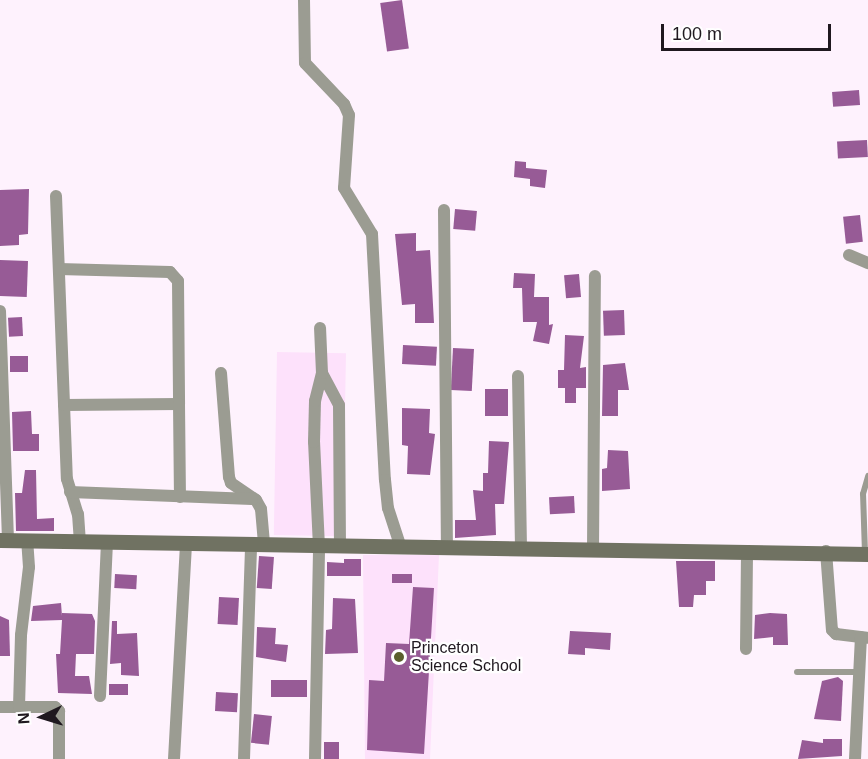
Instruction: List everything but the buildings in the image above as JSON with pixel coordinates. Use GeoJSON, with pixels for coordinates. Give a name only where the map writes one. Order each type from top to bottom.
{"type":"FeatureCollection","features":[{"type":"Feature","properties":{"kind":"street"},"geometry":{"type":"LineString","coordinates":[[304,0],[305,63],[344,104],[349,115],[344,188],[372,234],[385,480],[388,508],[401,548]]}},
{"type":"Feature","properties":{"kind":"street"},"geometry":{"type":"LineString","coordinates":[[56,196],[64,405],[70,492],[78,514],[80,541]]}},
{"type":"Feature","properties":{"kind":"street"},"geometry":{"type":"LineString","coordinates":[[444,210],[447,548]]}},
{"type":"Feature","properties":{"kind":"street"},"geometry":{"type":"LineString","coordinates":[[849,255],[868,263]]}},
{"type":"Feature","properties":{"kind":"street"},"geometry":{"type":"LineString","coordinates":[[59,269],[176,275],[180,496]]}},
{"type":"Feature","properties":{"kind":"street"},"geometry":{"type":"LineString","coordinates":[[593,549],[595,276]]}},
{"type":"Feature","properties":{"kind":"street"},"geometry":{"type":"LineString","coordinates":[[0,311],[4,540],[258,543],[319,547],[867,553]]}},
{"type":"Feature","properties":{"kind":"street"},"geometry":{"type":"LineString","coordinates":[[315,759],[319,547],[314,442],[315,401],[322,372],[320,328]]}},
{"type":"Feature","properties":{"kind":"street"},"geometry":{"type":"LineString","coordinates":[[322,372],[339,405],[340,547]]}},
{"type":"Feature","properties":{"kind":"street"},"geometry":{"type":"LineString","coordinates":[[221,373],[229,477],[237,489],[256,500],[261,509],[244,759]]}},
{"type":"Feature","properties":{"kind":"street"},"geometry":{"type":"LineString","coordinates":[[518,376],[521,549]]}},
{"type":"Feature","properties":{"kind":"street"},"geometry":{"type":"LineString","coordinates":[[64,405],[179,404]]}},
{"type":"Feature","properties":{"kind":"street"},"geometry":{"type":"LineString","coordinates":[[70,492],[256,500]]}},
{"type":"Feature","properties":{"kind":"street"},"geometry":{"type":"LineString","coordinates":[[19,707],[21,635],[29,567],[27,540]]}},
{"type":"Feature","properties":{"kind":"street"},"geometry":{"type":"LineString","coordinates":[[100,696],[107,542]]}},
{"type":"Feature","properties":{"kind":"street"},"geometry":{"type":"LineString","coordinates":[[174,759],[176,675],[186,542]]}},
{"type":"Feature","properties":{"kind":"street"},"geometry":{"type":"LineString","coordinates":[[746,649],[747,551]]}},
{"type":"Feature","properties":{"kind":"street"},"geometry":{"type":"LineString","coordinates":[[826,551],[832,630],[836,634],[865,638],[859,672],[860,752]]}},
{"type":"Feature","properties":{"kind":"street"},"geometry":{"type":"LineString","coordinates":[[0,707],[51,705],[59,711],[58,759]]}},
{"type":"Feature","properties":{"kind":"lane"},"geometry":{"type":"LineString","coordinates":[[867,553],[863,494],[868,476]]}},
{"type":"Feature","properties":{"kind":"lane"},"geometry":{"type":"LineString","coordinates":[[797,672],[859,672]]}},
{"type":"Feature","properties":{"kind":"shaded area"},"geometry":{"type":"Polygon","coordinates":[[[277,352],[346,353],[343,536],[274,535],[277,352]]]}},
{"type":"Feature","properties":{"kind":"shaded area","name":"Princeton Science School"},"geometry":{"type":"Polygon","coordinates":[[[363,555],[439,555],[430,759],[365,759],[363,555]]]}},
{"type":"Feature","properties":{"kind":"place","name":"Princeton Science School"},"geometry":{"type":"Point","coordinates":[399,657]}}]}
